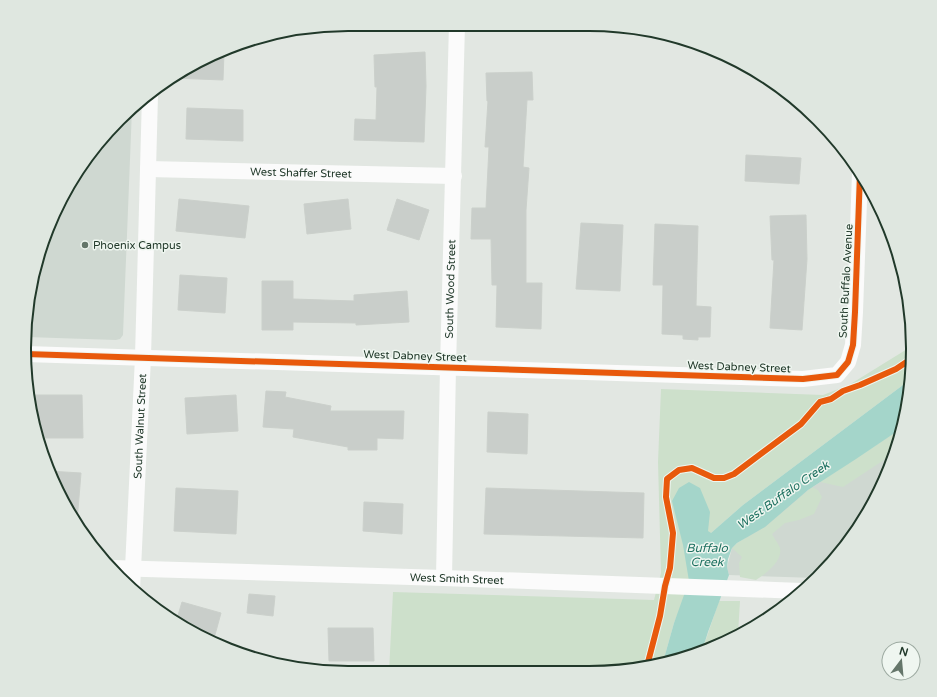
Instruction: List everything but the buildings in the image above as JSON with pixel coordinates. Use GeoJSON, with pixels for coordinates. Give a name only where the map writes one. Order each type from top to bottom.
{"type":"FeatureCollection","features":[{"type":"Feature","properties":{"kind":"street","name":"South Wood Street"},"geometry":{"type":"LineString","coordinates":[[444,578],[457,31]]}},
{"type":"Feature","properties":{"kind":"street","name":"South Walnut Street"},"geometry":{"type":"LineString","coordinates":[[132,580],[143,357],[150,101]]}},
{"type":"Feature","properties":{"kind":"street","name":"West Shaffer Street"},"geometry":{"type":"LineString","coordinates":[[148,170],[454,176]]}},
{"type":"Feature","properties":{"kind":"street","name":"South Buffalo Avenue"},"geometry":{"type":"LineString","coordinates":[[804,379],[837,375],[848,362],[851,350],[855,312],[860,184]]}},
{"type":"Feature","properties":{"kind":"street","name":"West Dabney Street"},"geometry":{"type":"LineString","coordinates":[[31,354],[804,379]]}},
{"type":"Feature","properties":{"kind":"street","name":"West Smith Street"},"geometry":{"type":"LineString","coordinates":[[120,568],[793,591]]}},
{"type":"Feature","properties":{"kind":"shaded area","name":"Phoenix Campus"},"geometry":{"type":"Polygon","coordinates":[[[132,117],[123,335],[120,339],[32,337],[32,328],[37,287],[48,246],[55,227],[85,172],[110,139],[132,117]]]}},
{"type":"Feature","properties":{"kind":"shaded area"},"geometry":{"type":"Polygon","coordinates":[[[894,433],[882,470],[863,507],[840,542],[808,578],[729,575],[727,567],[732,548],[808,490],[894,433]]]}},
{"type":"Feature","properties":{"kind":"green space"},"geometry":{"type":"Polygon","coordinates":[[[906,350],[904,385],[743,505],[711,533],[674,623],[665,657],[630,663],[588,666],[389,666],[393,592],[654,600],[661,573],[658,462],[661,389],[823,395],[849,385],[906,350]]]}},
{"type":"Feature","properties":{"kind":"green space"},"geometry":{"type":"Polygon","coordinates":[[[894,433],[886,458],[843,487],[820,482],[894,433]]]}},
{"type":"Feature","properties":{"kind":"green space"},"geometry":{"type":"Polygon","coordinates":[[[812,487],[818,490],[822,497],[814,514],[799,520],[785,523],[772,534],[780,548],[780,553],[779,558],[772,567],[756,580],[740,577],[739,563],[742,557],[732,548],[737,543],[765,527],[812,487]]]}},
{"type":"Feature","properties":{"kind":"green space"},"geometry":{"type":"Polygon","coordinates":[[[719,601],[740,601],[738,628],[704,644],[719,601]]]}},
{"type":"Feature","properties":{"kind":"water","name":"Buffalo Creek"},"geometry":{"type":"Polygon","coordinates":[[[904,385],[900,410],[894,433],[808,490],[765,527],[737,543],[732,548],[728,559],[727,567],[729,575],[704,644],[665,657],[674,623],[689,581],[683,545],[672,501],[679,488],[689,482],[700,488],[710,512],[708,531],[711,533],[743,505],[904,385]]]}},
{"type":"Feature","properties":{"kind":"cycle path"},"geometry":{"type":"LineString","coordinates":[[31,354],[803,379],[837,375],[848,362],[853,345],[860,184]]}},
{"type":"Feature","properties":{"kind":"cycle path"},"geometry":{"type":"LineString","coordinates":[[649,660],[670,568],[673,533],[666,497],[667,479],[679,470],[692,468],[714,478],[724,478],[734,474],[801,424],[820,402],[831,399],[843,391],[896,369],[905,363]]}},
{"type":"Feature","properties":{"kind":"place","name":"Phoenix Campus"},"geometry":{"type":"Point","coordinates":[85,245]}},
{"type":"Feature","properties":{"kind":"water label","name":"West Buffalo Creek"},"geometry":{"type":"Point","coordinates":[783,495]}}]}
